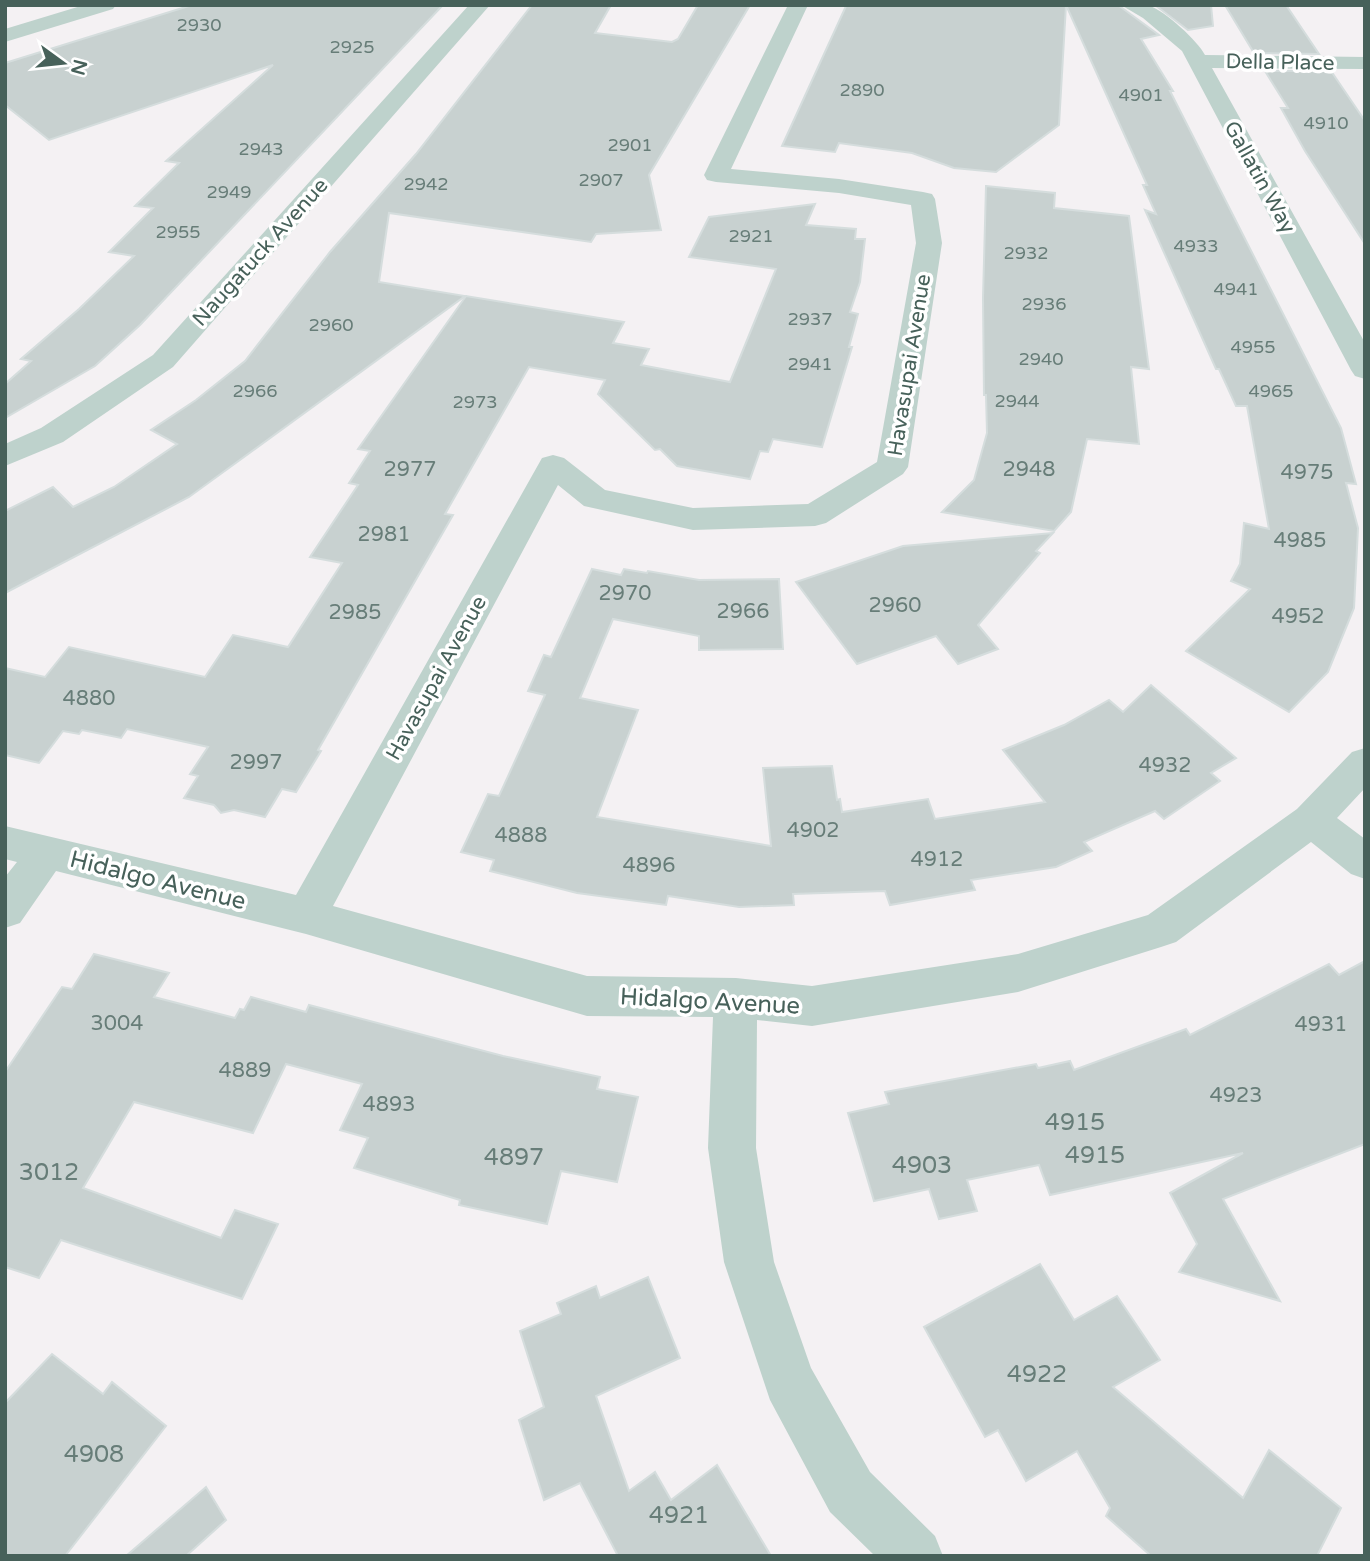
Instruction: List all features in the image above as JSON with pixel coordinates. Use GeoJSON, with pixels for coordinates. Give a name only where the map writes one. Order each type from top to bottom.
{"type":"FeatureCollection","features":[{"type":"Feature","properties":{"kind":"street"},"geometry":{"type":"LineString","coordinates":[[5,36],[106,5]]}},
{"type":"Feature","properties":{"kind":"street","name":"Naugatuck Avenue"},"geometry":{"type":"LineString","coordinates":[[5,456],[52,435],[163,361],[480,5]]}},
{"type":"Feature","properties":{"kind":"street","name":"Havasupai Avenue"},"geometry":{"type":"LineString","coordinates":[[306,916],[553,465],[596,499],[692,519],[815,515],[892,467],[929,243],[923,199],[839,186],[716,175],[798,5]]}},
{"type":"Feature","properties":{"kind":"street","name":"Gallatin Way"},"geometry":{"type":"LineString","coordinates":[[1131,5],[1150,14],[1191,48],[1365,370]]}},
{"type":"Feature","properties":{"kind":"street","name":"Della Place"},"geometry":{"type":"LineString","coordinates":[[1196,61],[1365,63]]}},
{"type":"Feature","properties":{"kind":"street","name":"Hidalgo Avenue"},"geometry":{"type":"LineString","coordinates":[[5,842],[306,916],[587,996],[736,998],[812,1006],[1004,975],[1161,929],[1311,820],[1365,763]]}},
{"type":"Feature","properties":{"kind":"street"},"geometry":{"type":"LineString","coordinates":[[1311,820],[1365,862]]}},
{"type":"Feature","properties":{"kind":"street"},"geometry":{"type":"LineString","coordinates":[[5,909],[46,853]]}},
{"type":"Feature","properties":{"kind":"street"},"geometry":{"type":"LineString","coordinates":[[736,998],[732,1148],[749,1262],[789,1381],[850,1492],[915,1556]]}},
{"type":"Feature","properties":{"kind":"building"},"geometry":{"type":"Polygon","coordinates":[[[192,5],[443,5],[140,325],[95,366],[5,418],[5,384],[31,361],[21,359],[79,309],[134,256],[109,252],[153,208],[135,206],[179,163],[166,161],[273,65],[49,140],[5,105],[5,63],[192,5]]]}},
{"type":"Feature","properties":{"kind":"building"},"geometry":{"type":"Polygon","coordinates":[[[532,5],[611,5],[595,33],[672,42],[678,39],[698,5],[750,5],[649,175],[661,230],[596,234],[591,242],[389,213],[379,282],[465,296],[189,497],[5,593],[5,511],[53,487],[73,507],[114,487],[177,444],[151,430],[196,400],[245,361],[330,252],[416,154],[532,5]]]}},
{"type":"Feature","properties":{"kind":"building"},"geometry":{"type":"Polygon","coordinates":[[[1066,5],[1059,125],[996,172],[954,168],[912,153],[839,143],[835,152],[782,146],[846,6],[1066,5]]]}},
{"type":"Feature","properties":{"kind":"building"},"geometry":{"type":"Polygon","coordinates":[[[1066,5],[1118,5],[1159,35],[1141,39],[1173,91],[1170,91],[1341,428],[1356,484],[1346,483],[1358,528],[1354,608],[1328,672],[1289,712],[1186,651],[1250,589],[1231,581],[1240,564],[1244,523],[1269,529],[1247,406],[1236,406],[1219,369],[1216,369],[1145,210],[1156,214],[1143,185],[1147,185],[1066,5]]]}},
{"type":"Feature","properties":{"kind":"building"},"geometry":{"type":"Polygon","coordinates":[[[1155,5],[1211,5],[1213,26],[1188,30],[1155,5]]]}},
{"type":"Feature","properties":{"kind":"building"},"geometry":{"type":"Polygon","coordinates":[[[1225,5],[1286,5],[1319,54],[1254,53],[1225,5]]]}},
{"type":"Feature","properties":{"kind":"building"},"geometry":{"type":"Polygon","coordinates":[[[1265,71],[1331,71],[1365,121],[1365,244],[1305,151],[1281,108],[1288,108],[1265,71]]]}},
{"type":"Feature","properties":{"kind":"building"},"geometry":{"type":"Polygon","coordinates":[[[986,186],[1055,193],[1054,208],[1129,216],[1149,369],[1131,367],[1139,444],[1087,439],[1071,512],[1054,531],[942,512],[974,480],[987,433],[983,298],[986,186]]]}},
{"type":"Feature","properties":{"kind":"building"},"geometry":{"type":"Polygon","coordinates":[[[815,204],[806,225],[856,229],[855,239],[865,239],[860,282],[850,312],[858,314],[849,347],[852,347],[822,447],[773,439],[768,452],[760,451],[750,479],[677,466],[660,449],[655,450],[598,394],[605,380],[529,367],[445,514],[453,515],[318,750],[321,751],[296,792],[282,789],[265,817],[234,810],[221,813],[214,805],[184,798],[198,776],[190,774],[208,747],[127,729],[121,738],[82,730],[79,734],[63,731],[39,763],[5,755],[5,668],[45,677],[69,647],[205,677],[233,635],[288,647],[342,563],[310,557],[358,485],[349,483],[370,451],[358,449],[466,296],[624,322],[613,343],[649,349],[641,365],[730,382],[776,269],[689,257],[709,217],[815,204]]]}},
{"type":"Feature","properties":{"kind":"building"},"geometry":{"type":"Polygon","coordinates":[[[1053,533],[1036,551],[1040,553],[978,625],[998,649],[958,664],[936,636],[857,664],[796,582],[903,546],[1053,533]]]}},
{"type":"Feature","properties":{"kind":"building"},"geometry":{"type":"Polygon","coordinates":[[[592,569],[621,575],[624,569],[648,571],[699,580],[779,579],[783,649],[699,650],[699,636],[613,619],[580,698],[638,710],[597,817],[771,846],[763,768],[832,766],[837,800],[840,799],[842,812],[928,799],[935,819],[1045,802],[1003,750],[1064,725],[1109,700],[1123,712],[1151,685],[1236,758],[1211,773],[1220,781],[1164,819],[1155,811],[1084,842],[1092,851],[1056,867],[971,880],[975,890],[890,905],[885,891],[793,894],[794,905],[739,907],[668,896],[666,905],[577,893],[490,871],[494,860],[461,852],[488,794],[499,796],[545,695],[528,691],[544,655],[551,657],[592,569]]]}},
{"type":"Feature","properties":{"kind":"building"},"geometry":{"type":"Polygon","coordinates":[[[94,954],[169,973],[154,997],[235,1018],[240,1009],[244,1010],[251,997],[306,1012],[309,1005],[503,1056],[600,1077],[597,1089],[638,1097],[617,1182],[561,1171],[547,1224],[459,1205],[460,1200],[354,1168],[368,1138],[340,1130],[362,1084],[286,1064],[253,1133],[134,1102],[83,1188],[221,1238],[235,1210],[278,1224],[242,1299],[61,1240],[39,1278],[5,1267],[5,1072],[62,987],[72,989],[94,954]]]}},
{"type":"Feature","properties":{"kind":"building"},"geometry":{"type":"Polygon","coordinates":[[[1365,961],[1365,1144],[1223,1199],[1280,1301],[1179,1272],[1197,1244],[1170,1193],[1243,1153],[1050,1195],[1039,1165],[967,1180],[977,1211],[939,1219],[929,1189],[874,1201],[848,1113],[889,1104],[885,1092],[1036,1064],[1038,1068],[1070,1061],[1074,1070],[1186,1029],[1190,1035],[1329,964],[1339,975],[1365,961]]]}},
{"type":"Feature","properties":{"kind":"building"},"geometry":{"type":"Polygon","coordinates":[[[1040,1264],[1074,1320],[1117,1296],[1160,1360],[1113,1387],[1243,1498],[1269,1450],[1341,1508],[1317,1556],[1151,1556],[1106,1516],[1110,1508],[1077,1451],[1026,1481],[998,1430],[985,1437],[924,1327],[1040,1264]]]}},
{"type":"Feature","properties":{"kind":"building"},"geometry":{"type":"Polygon","coordinates":[[[648,1277],[680,1358],[596,1396],[629,1491],[655,1472],[671,1500],[717,1465],[771,1556],[618,1556],[580,1483],[544,1500],[519,1420],[544,1407],[520,1331],[561,1314],[557,1303],[596,1286],[600,1298],[648,1277]]]}},
{"type":"Feature","properties":{"kind":"building"},"geometry":{"type":"Polygon","coordinates":[[[52,1354],[103,1394],[112,1382],[166,1426],[65,1556],[5,1556],[5,1403],[52,1354]]]}},
{"type":"Feature","properties":{"kind":"building"},"geometry":{"type":"Polygon","coordinates":[[[206,1487],[226,1520],[186,1556],[126,1556],[206,1487]]]}}]}
